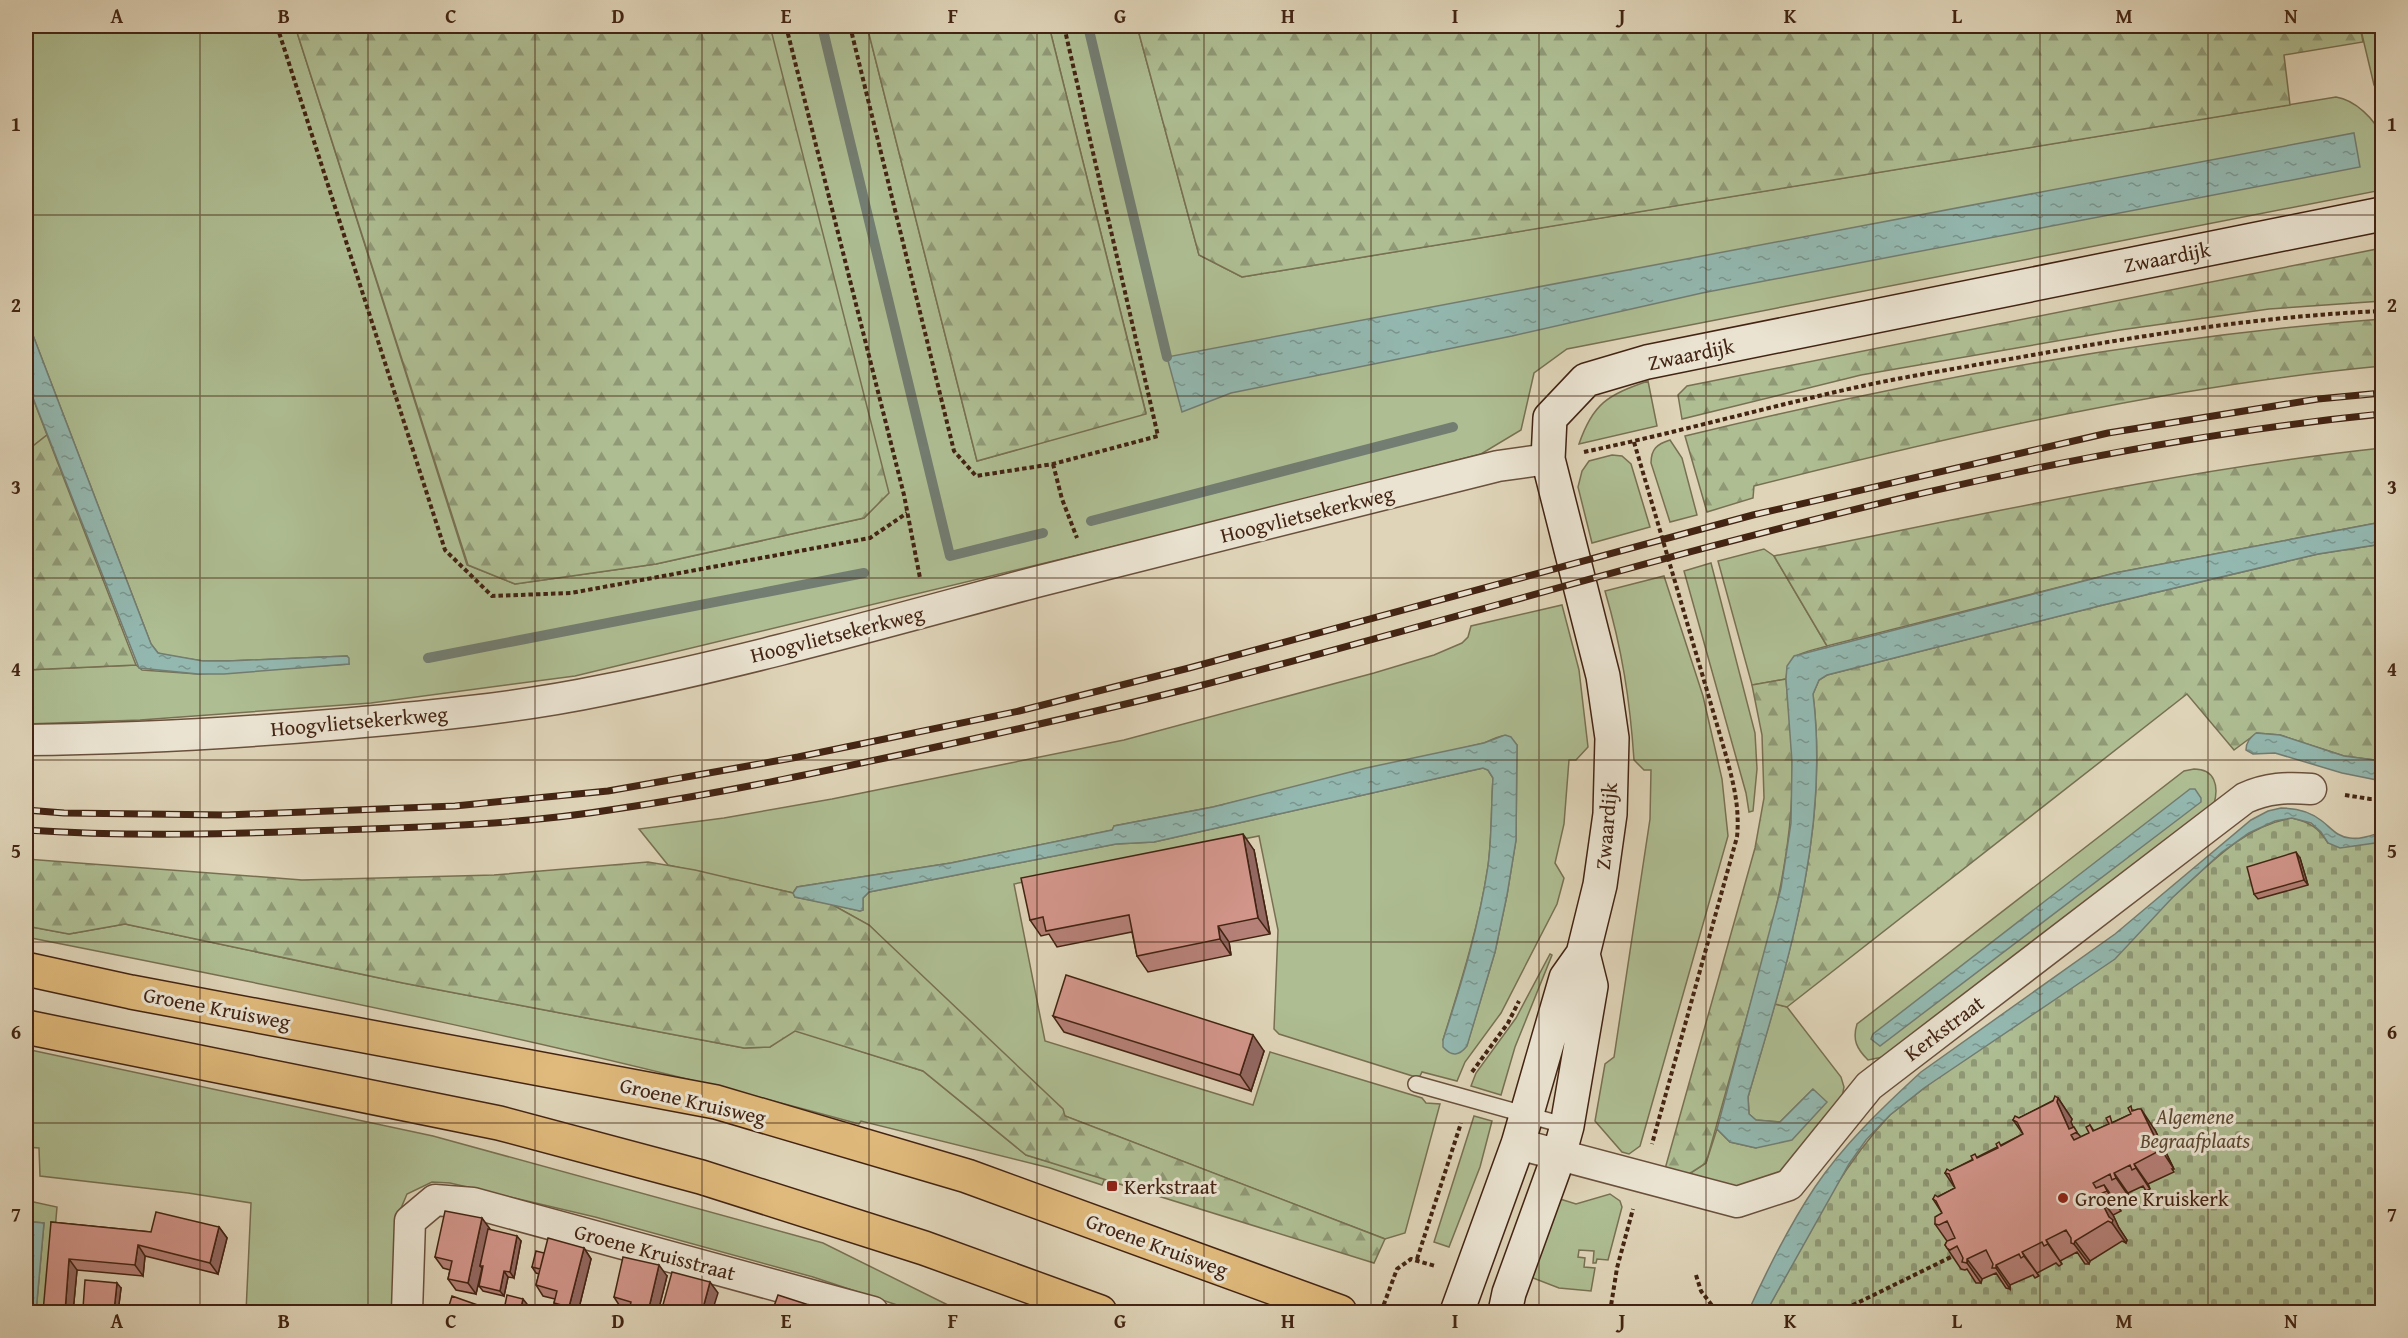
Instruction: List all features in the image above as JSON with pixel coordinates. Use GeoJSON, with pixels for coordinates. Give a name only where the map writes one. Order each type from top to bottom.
{"type":"FeatureCollection","features":[{"type":"Feature","properties":{"kind":"main road","name":"Groene Kruisweg"},"geometry":{"type":"LineString","coordinates":[[26,969],[143,994],[716,1102],[967,1176],[1340,1312]]}},
{"type":"Feature","properties":{"kind":"main road"},"geometry":{"type":"LineString","coordinates":[[26,1027],[499,1123],[701,1177],[924,1248],[1100,1312]]}},
{"type":"Feature","properties":{"kind":"street","name":"Zwaardijk"},"geometry":{"type":"LineString","coordinates":[[1457,1312],[1523,1130],[1566,978],[1583,954],[1600,885],[1610,814],[1612,738],[1604,676],[1548,459],[1550,418],[1586,380],[1662,359],[2382,214]]}},
{"type":"Feature","properties":{"kind":"street","name":"Hoogvlietsekerkweg"},"geometry":{"type":"LineString","coordinates":[[26,740],[114,739],[250,732],[407,718],[602,691],[726,663],[1089,568],[1498,466],[1548,459]]}},
{"type":"Feature","properties":{"kind":"street","name":"Kerkstraat"},"geometry":{"type":"LineString","coordinates":[[1523,1130],[1642,1177],[1737,1202],[1789,1185],[1869,1086],[2245,798],[2273,789],[2289,787],[2311,789]]}},
{"type":"Feature","properties":{"kind":"street","name":"Zwaardijk"},"geometry":{"type":"LineString","coordinates":[[1505,1312],[1509,1293],[1567,1147],[1591,986],[1583,954]]}},
{"type":"Feature","properties":{"kind":"street","name":"Groene Kruisstraat"},"geometry":{"type":"LineString","coordinates":[[407,1312],[410,1221],[435,1200],[473,1203],[859,1310]]}},
{"type":"Feature","properties":{"kind":"lane"},"geometry":{"type":"LineString","coordinates":[[1416,1084],[1523,1130]]}},
{"type":"Feature","properties":{"kind":"path"},"geometry":{"type":"LineString","coordinates":[[277,26],[445,550],[492,596],[571,593],[870,538],[908,513]]}},
{"type":"Feature","properties":{"kind":"path"},"geometry":{"type":"LineString","coordinates":[[786,26],[908,513],[927,611]]}},
{"type":"Feature","properties":{"kind":"path"},"geometry":{"type":"LineString","coordinates":[[850,26],[954,451],[976,476],[1053,464],[1158,436],[1064,26]]}},
{"type":"Feature","properties":{"kind":"path"},"geometry":{"type":"LineString","coordinates":[[1548,459],[1634,442],[1829,393],[2137,336],[2341,313],[2382,311]]}},
{"type":"Feature","properties":{"kind":"path"},"geometry":{"type":"LineString","coordinates":[[1610,1312],[1617,1268],[1737,837],[1739,818],[1725,752],[1634,442]]}},
{"type":"Feature","properties":{"kind":"path"},"geometry":{"type":"LineString","coordinates":[[1053,464],[1062,499],[1089,568]]}},
{"type":"Feature","properties":{"kind":"path"},"geometry":{"type":"LineString","coordinates":[[1470,1077],[1508,1023],[1524,993]]}},
{"type":"Feature","properties":{"kind":"path"},"geometry":{"type":"LineString","coordinates":[[1417,1259],[1464,1112]]}},
{"type":"Feature","properties":{"kind":"path"},"geometry":{"type":"LineString","coordinates":[[1839,1312],[1953,1256]]}},
{"type":"Feature","properties":{"kind":"path"},"geometry":{"type":"LineString","coordinates":[[1381,1312],[1397,1269],[1407,1261],[1417,1259],[1442,1268]]}},
{"type":"Feature","properties":{"kind":"path"},"geometry":{"type":"LineString","coordinates":[[1696,1275],[1701,1291],[1717,1312]]}},
{"type":"Feature","properties":{"kind":"path"},"geometry":{"type":"LineString","coordinates":[[1537,1304],[1554,1310],[1584,1312],[1612,1306],[1629,1312]]}},
{"type":"Feature","properties":{"kind":"green space"},"geometry":{"type":"Polygon","coordinates":[[[26,26],[295,26],[467,565],[515,584],[656,564],[864,518],[888,493],[769,26],[867,26],[977,461],[1146,413],[1049,26],[1137,26],[1199,255],[1242,277],[2336,97],[2357,106],[2379,130],[2384,148],[2382,190],[1567,349],[1534,373],[1521,430],[1481,454],[1207,524],[575,676],[371,703],[140,720],[26,724],[26,670],[136,665],[142,670],[198,674],[349,664],[347,656],[203,661],[164,655],[158,653],[151,644],[26,317],[26,26]]]}},
{"type":"Feature","properties":{"kind":"green space"},"geometry":{"type":"Polygon","coordinates":[[[295,26],[770,26],[889,493],[864,518],[656,564],[515,584],[468,565],[295,26]]]}},
{"type":"Feature","properties":{"kind":"green space"},"geometry":{"type":"Polygon","coordinates":[[[867,26],[1049,26],[1146,414],[977,461],[867,26]]]}},
{"type":"Feature","properties":{"kind":"green space"},"geometry":{"type":"Polygon","coordinates":[[[1137,26],[2360,26],[2363,42],[2284,55],[2290,105],[1242,277],[1199,255],[1137,26]]]}},
{"type":"Feature","properties":{"kind":"green space"},"geometry":{"type":"Polygon","coordinates":[[[2360,26],[2382,26],[2382,99],[2374,85],[2360,26]]]}},
{"type":"Feature","properties":{"kind":"green space"},"geometry":{"type":"Polygon","coordinates":[[[2382,248],[2382,301],[2269,309],[2120,330],[1861,375],[1682,419],[1678,395],[1687,386],[2382,248]]]}},
{"type":"Feature","properties":{"kind":"green space"},"geometry":{"type":"Polygon","coordinates":[[[2382,319],[2382,366],[2224,386],[1988,430],[1754,486],[1753,498],[1707,512],[1685,436],[1858,397],[2032,363],[2206,337],[2382,319]]]}},
{"type":"Feature","properties":{"kind":"green space"},"geometry":{"type":"Polygon","coordinates":[[[26,380],[47,435],[26,455],[26,380]]]}},
{"type":"Feature","properties":{"kind":"green space"},"geometry":{"type":"Polygon","coordinates":[[[1648,381],[1657,426],[1579,444],[1590,419],[1604,402],[1622,391],[1648,381]]]}},
{"type":"Feature","properties":{"kind":"green space"},"geometry":{"type":"Polygon","coordinates":[[[47,435],[136,665],[26,670],[26,455],[47,435]]]}},
{"type":"Feature","properties":{"kind":"green space"},"geometry":{"type":"Polygon","coordinates":[[[1670,440],[1682,458],[1697,515],[1670,522],[1651,463],[1652,454],[1656,448],[1670,440]]]}},
{"type":"Feature","properties":{"kind":"green space"},"geometry":{"type":"Polygon","coordinates":[[[2382,448],[2382,522],[2115,573],[1827,646],[1774,556],[2153,481],[2305,457],[2382,448]]]}},
{"type":"Feature","properties":{"kind":"green space"},"geometry":{"type":"Polygon","coordinates":[[[1612,455],[1622,456],[1631,464],[1650,527],[1592,543],[1578,487],[1582,471],[1589,461],[1612,455]]]}},
{"type":"Feature","properties":{"kind":"green space"},"geometry":{"type":"Polygon","coordinates":[[[2382,544],[2382,761],[2344,756],[2280,735],[2257,733],[2234,750],[2187,694],[1787,1007],[1775,1004],[1795,928],[1810,851],[1817,773],[1813,694],[1819,680],[1827,675],[2103,605],[2318,554],[2382,544]]]}},
{"type":"Feature","properties":{"kind":"green space"},"geometry":{"type":"Polygon","coordinates":[[[1764,549],[1774,556],[1827,646],[1804,652],[1794,658],[1787,670],[1786,679],[1752,685],[1718,561],[1764,549]]]}},
{"type":"Feature","properties":{"kind":"green space"},"geometry":{"type":"Polygon","coordinates":[[[1711,563],[1755,733],[1757,769],[1753,811],[1749,812],[1746,793],[1684,571],[1711,563]]]}},
{"type":"Feature","properties":{"kind":"green space"},"geometry":{"type":"Polygon","coordinates":[[[1664,576],[1703,696],[1722,779],[1728,836],[1640,1146],[1629,1154],[1622,1152],[1595,1121],[1605,1064],[1614,1057],[1650,819],[1651,770],[1644,770],[1634,760],[1624,675],[1605,591],[1664,576]]]}},
{"type":"Feature","properties":{"kind":"green space"},"geometry":{"type":"Polygon","coordinates":[[[1562,605],[1579,670],[1588,747],[1576,760],[1569,760],[1564,824],[1555,863],[1564,878],[1557,904],[1501,1013],[1465,1062],[1457,1081],[1422,1072],[1419,1078],[1279,1034],[1274,1029],[1278,930],[1259,836],[1014,884],[1045,1041],[1253,1105],[1270,1052],[1422,1098],[1426,1103],[1440,1104],[1405,1233],[1385,1239],[1065,1116],[869,925],[831,904],[860,911],[863,910],[863,898],[869,892],[1116,844],[1154,842],[1483,768],[1488,770],[1493,778],[1488,866],[1475,932],[1443,1040],[1467,1045],[1495,952],[1516,840],[1517,745],[1509,737],[1502,736],[1484,743],[1213,807],[1114,826],[1113,830],[951,863],[797,887],[793,893],[668,865],[639,829],[724,818],[832,799],[1124,740],[1434,655],[1462,643],[1468,637],[1471,626],[1562,605]]]}},
{"type":"Feature","properties":{"kind":"green space"},"geometry":{"type":"Polygon","coordinates":[[[1786,679],[1792,752],[1790,825],[1772,927],[1706,1163],[1689,1174],[1665,1169],[1755,848],[1764,798],[1762,735],[1752,685],[1786,679]]]}},
{"type":"Feature","properties":{"kind":"green space"},"geometry":{"type":"Polygon","coordinates":[[[2194,769],[2207,772],[2214,780],[2216,791],[2214,804],[1883,1057],[1868,1060],[1864,1056],[1855,1040],[1857,1024],[2184,771],[2194,769]]]}},
{"type":"Feature","properties":{"kind":"green space","name":"Algemene Begraafplaats"},"geometry":{"type":"Polygon","coordinates":[[[2292,818],[2313,826],[2328,843],[2382,842],[2382,1312],[1766,1312],[1837,1184],[1853,1160],[1890,1115],[2158,909],[2236,842],[2272,823],[2292,818]]]}},
{"type":"Feature","properties":{"kind":"green space"},"geometry":{"type":"Polygon","coordinates":[[[26,859],[302,880],[494,875],[648,862],[695,870],[793,893],[795,897],[831,904],[869,925],[1063,1109],[1065,1116],[1385,1239],[1374,1263],[1026,1155],[923,1071],[795,1031],[770,1047],[744,1048],[403,983],[125,924],[69,934],[26,926],[26,859]]]}},
{"type":"Feature","properties":{"kind":"green space"},"geometry":{"type":"Polygon","coordinates":[[[125,924],[403,983],[744,1048],[770,1047],[794,1030],[923,1071],[1026,1155],[1105,1178],[1102,1185],[1050,1168],[861,1121],[859,1124],[756,1096],[549,1046],[26,937],[26,926],[69,934],[125,924]]]}},
{"type":"Feature","properties":{"kind":"green space"},"geometry":{"type":"Polygon","coordinates":[[[1550,954],[1552,955],[1515,1047],[1501,1095],[1471,1086],[1476,1073],[1516,1018],[1550,954]]]}},
{"type":"Feature","properties":{"kind":"green space"},"geometry":{"type":"Polygon","coordinates":[[[1775,1004],[1787,1007],[1841,1077],[1844,1087],[1842,1097],[1778,1175],[1741,1188],[1689,1174],[1706,1163],[1717,1129],[1730,1142],[1756,1148],[1813,1089],[1780,1122],[1756,1120],[1749,1114],[1748,1097],[1775,1004]]]}},
{"type":"Feature","properties":{"kind":"green space"},"geometry":{"type":"Polygon","coordinates":[[[26,1049],[433,1136],[823,1243],[962,1312],[918,1312],[813,1277],[595,1217],[450,1183],[432,1182],[407,1194],[399,1213],[394,1312],[246,1312],[251,1203],[188,1193],[40,1176],[39,1148],[26,1147],[26,1049]]]}},
{"type":"Feature","properties":{"kind":"green space"},"geometry":{"type":"Polygon","coordinates":[[[1474,1116],[1492,1121],[1480,1167],[1449,1247],[1434,1242],[1474,1116]]]}},
{"type":"Feature","properties":{"kind":"green space"},"geometry":{"type":"Polygon","coordinates":[[[1610,1194],[1620,1201],[1622,1207],[1608,1260],[1597,1259],[1596,1263],[1593,1263],[1594,1251],[1579,1250],[1578,1257],[1585,1258],[1584,1267],[1595,1268],[1591,1291],[1559,1288],[1533,1278],[1533,1271],[1560,1199],[1576,1204],[1610,1194]]]}},
{"type":"Feature","properties":{"kind":"green space"},"geometry":{"type":"Polygon","coordinates":[[[29,1201],[57,1207],[48,1312],[36,1312],[44,1223],[34,1222],[26,1312],[26,1206],[29,1201]]]}},
{"type":"Feature","properties":{"kind":"water"},"geometry":{"type":"Polygon","coordinates":[[[2354,133],[2360,167],[1702,293],[1512,336],[1231,393],[1182,412],[1167,357],[2354,133]]]}},
{"type":"Feature","properties":{"kind":"water"},"geometry":{"type":"Polygon","coordinates":[[[26,317],[151,644],[158,653],[203,661],[347,656],[349,664],[224,674],[198,674],[139,668],[26,380],[26,317]]]}},
{"type":"Feature","properties":{"kind":"water"},"geometry":{"type":"Polygon","coordinates":[[[2382,522],[2382,544],[2318,554],[2103,605],[1827,675],[1819,680],[1813,694],[1817,746],[1816,798],[1802,898],[1777,998],[1748,1097],[1749,1114],[1756,1120],[1780,1122],[1813,1089],[1827,1102],[1792,1140],[1756,1148],[1730,1142],[1717,1129],[1781,888],[1791,823],[1792,762],[1786,679],[1787,666],[1794,656],[2115,573],[2382,522]]]}},
{"type":"Feature","properties":{"kind":"water"},"geometry":{"type":"Polygon","coordinates":[[[2256,733],[2280,735],[2344,756],[2382,761],[2382,781],[2342,773],[2275,753],[2253,754],[2246,750],[2246,747],[2256,733]]]}},
{"type":"Feature","properties":{"kind":"water"},"geometry":{"type":"Polygon","coordinates":[[[1505,735],[1511,737],[1517,745],[1516,840],[1495,952],[1467,1046],[1455,1054],[1443,1047],[1443,1040],[1475,932],[1489,855],[1493,778],[1488,770],[1483,768],[1154,842],[1116,844],[869,892],[863,898],[863,910],[860,911],[795,897],[793,893],[797,887],[951,863],[1112,830],[1114,826],[1213,807],[1366,768],[1484,743],[1505,735]]]}},
{"type":"Feature","properties":{"kind":"water"},"geometry":{"type":"Polygon","coordinates":[[[2190,789],[2195,789],[2201,802],[1880,1046],[1871,1039],[1873,1034],[2190,789]]]}},
{"type":"Feature","properties":{"kind":"water"},"geometry":{"type":"Polygon","coordinates":[[[2281,808],[2308,812],[2345,837],[2362,838],[2382,832],[2382,842],[2340,848],[2328,843],[2311,823],[2292,818],[2275,821],[2249,833],[2222,852],[2173,897],[2115,959],[1924,1088],[1890,1115],[1866,1140],[1849,1164],[1766,1312],[1748,1312],[1779,1248],[1815,1187],[1851,1141],[1892,1099],[1921,1072],[2115,934],[2251,820],[2268,811],[2281,808]]]}},
{"type":"Feature","properties":{"kind":"water"},"geometry":{"type":"Polygon","coordinates":[[[33,1222],[44,1223],[36,1312],[27,1312],[33,1222]]]}},
{"type":"Feature","properties":{"kind":"building"},"geometry":{"type":"Polygon","coordinates":[[[1243,834],[1258,918],[1218,926],[1220,939],[1137,956],[1129,915],[1046,931],[1043,917],[1030,920],[1021,878],[1243,834]]]}},
{"type":"Feature","properties":{"kind":"building"},"geometry":{"type":"Polygon","coordinates":[[[2296,852],[2304,880],[2254,894],[2247,867],[2296,852]]]}},
{"type":"Feature","properties":{"kind":"building"},"geometry":{"type":"Polygon","coordinates":[[[1066,975],[1253,1035],[1240,1075],[1053,1016],[1066,975]]]}},
{"type":"Feature","properties":{"kind":"building"},"geometry":{"type":"Polygon","coordinates":[[[2055,1096],[2058,1098],[2057,1102],[2069,1129],[2074,1127],[2077,1132],[2071,1135],[2074,1140],[2089,1133],[2086,1127],[2090,1125],[2093,1131],[2109,1124],[2106,1118],[2110,1116],[2112,1123],[2131,1114],[2128,1108],[2131,1106],[2132,1111],[2141,1109],[2160,1148],[2159,1151],[2134,1164],[2136,1168],[2132,1170],[2130,1165],[2114,1173],[2116,1178],[2112,1180],[2110,1174],[2093,1183],[2096,1188],[2104,1185],[2107,1191],[2098,1195],[2109,1217],[2113,1220],[2112,1223],[2108,1221],[2075,1241],[2074,1244],[2071,1243],[2066,1230],[2046,1240],[2048,1244],[2044,1246],[2042,1242],[2022,1252],[2024,1256],[2021,1258],[2019,1254],[1996,1265],[1996,1268],[1992,1268],[1993,1264],[1986,1250],[1967,1259],[1967,1263],[1962,1262],[1963,1258],[1957,1246],[1950,1250],[1945,1245],[1947,1241],[1955,1238],[1947,1221],[1939,1225],[1935,1224],[1935,1217],[1942,1213],[1933,1199],[1935,1195],[1938,1197],[1955,1188],[1949,1174],[1945,1173],[1947,1169],[1950,1171],[1973,1160],[1971,1156],[1975,1154],[1977,1158],[1998,1148],[1996,1144],[1999,1142],[2001,1146],[2023,1134],[2017,1122],[2013,1120],[2015,1116],[2019,1118],[2053,1101],[2055,1096]]]}},
{"type":"Feature","properties":{"kind":"building"},"geometry":{"type":"Polygon","coordinates":[[[445,1211],[482,1218],[468,1283],[448,1279],[452,1261],[435,1257],[445,1211]]]}},
{"type":"Feature","properties":{"kind":"building"},"geometry":{"type":"Polygon","coordinates":[[[156,1212],[219,1227],[210,1263],[138,1245],[135,1265],[69,1259],[65,1312],[43,1312],[51,1222],[151,1232],[156,1212]]]}},
{"type":"Feature","properties":{"kind":"building"},"geometry":{"type":"Polygon","coordinates":[[[488,1229],[517,1236],[510,1272],[504,1271],[500,1291],[479,1286],[483,1266],[480,1266],[488,1229]]]}},
{"type":"Feature","properties":{"kind":"building"},"geometry":{"type":"Polygon","coordinates":[[[548,1238],[584,1248],[569,1307],[554,1303],[557,1291],[536,1285],[548,1238]]]}},
{"type":"Feature","properties":{"kind":"building"},"geometry":{"type":"Polygon","coordinates":[[[536,1251],[544,1253],[540,1269],[532,1267],[536,1251]]]}},
{"type":"Feature","properties":{"kind":"building"},"geometry":{"type":"Polygon","coordinates":[[[623,1257],[659,1265],[648,1312],[629,1312],[631,1302],[614,1297],[623,1257]]]}},
{"type":"Feature","properties":{"kind":"building"},"geometry":{"type":"Polygon","coordinates":[[[672,1272],[710,1282],[702,1312],[661,1312],[672,1272]]]}},
{"type":"Feature","properties":{"kind":"building"},"geometry":{"type":"Polygon","coordinates":[[[85,1280],[117,1283],[114,1311],[83,1308],[85,1280]]]}},
{"type":"Feature","properties":{"kind":"building"},"geometry":{"type":"Polygon","coordinates":[[[507,1295],[523,1299],[520,1312],[504,1310],[507,1295]]]}},
{"type":"Feature","properties":{"kind":"building"},"geometry":{"type":"Polygon","coordinates":[[[778,1295],[809,1305],[807,1312],[772,1312],[778,1295]]]}},
{"type":"Feature","properties":{"kind":"building"},"geometry":{"type":"Polygon","coordinates":[[[452,1296],[486,1308],[484,1312],[458,1312],[448,1309],[452,1296]]]}},
{"type":"Feature","properties":{"kind":"building"},"geometry":{"type":"Polygon","coordinates":[[[436,1305],[458,1312],[433,1312],[436,1305]]]}},
{"type":"Feature","properties":{"kind":"waterway"},"geometry":{"type":"LineString","coordinates":[[822,26],[950,556],[1043,533]]}},
{"type":"Feature","properties":{"kind":"waterway"},"geometry":{"type":"LineString","coordinates":[[1088,26],[1167,357]]}},
{"type":"Feature","properties":{"kind":"waterway"},"geometry":{"type":"LineString","coordinates":[[1091,521],[1453,427]]}},
{"type":"Feature","properties":{"kind":"waterway"},"geometry":{"type":"LineString","coordinates":[[428,658],[864,573]]}},
{"type":"Feature","properties":{"kind":"railway"},"geometry":{"type":"LineString","coordinates":[[26,810],[64,813],[227,815],[455,806],[608,791],[798,757],[1019,711],[1189,668],[1753,515],[2108,433],[2318,399],[2382,393]]}},
{"type":"Feature","properties":{"kind":"railway"},"geometry":{"type":"LineString","coordinates":[[26,830],[104,834],[182,834],[444,826],[582,814],[697,796],[896,756],[1163,695],[1636,566],[1932,491],[2081,459],[2231,433],[2382,414]]}},
{"type":"Feature","properties":{"kind":"place","name":"Kerkstraat"},"geometry":{"type":"Point","coordinates":[1112,1186]}},
{"type":"Feature","properties":{"kind":"place","name":"Groene Kruiskerk"},"geometry":{"type":"Point","coordinates":[2063,1198]}}]}
